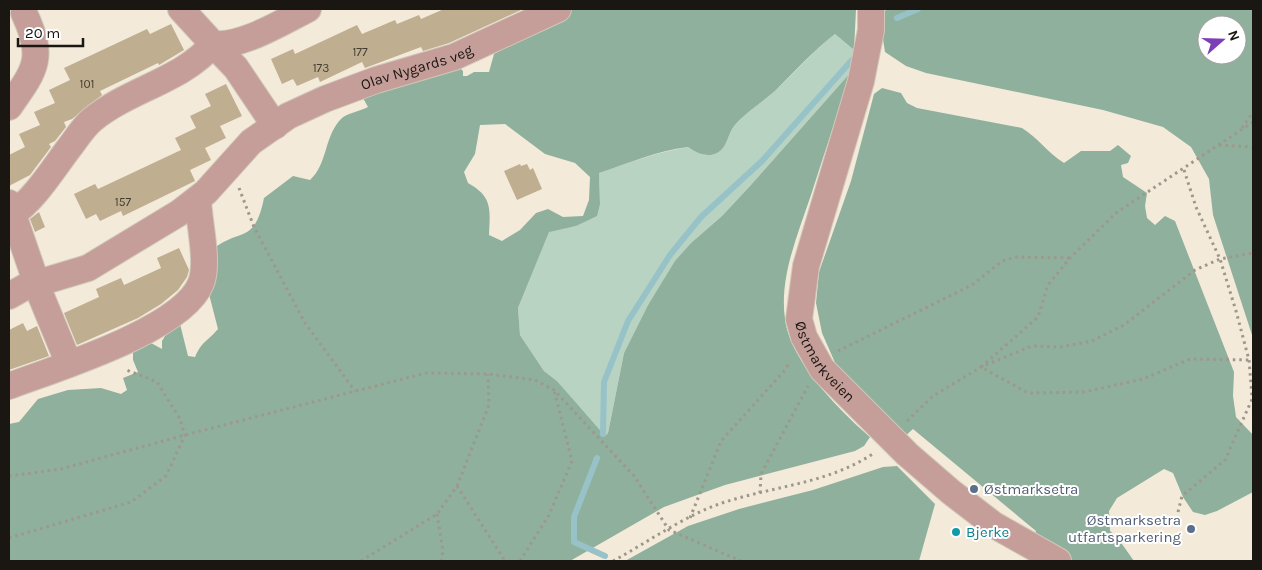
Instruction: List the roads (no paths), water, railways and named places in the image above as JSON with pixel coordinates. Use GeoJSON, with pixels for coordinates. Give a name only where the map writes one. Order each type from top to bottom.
{"type":"FeatureCollection","features":[{"type":"Feature","properties":{"kind":"street"},"geometry":{"type":"LineString","coordinates":[[181,9],[236,68],[275,126]]}},
{"type":"Feature","properties":{"kind":"street"},"geometry":{"type":"LineString","coordinates":[[81,359],[36,283],[11,209],[35,195],[79,134],[93,119],[117,102],[192,63],[213,44],[232,43],[308,9]]}},
{"type":"Feature","properties":{"kind":"street","name":"Olav Nygards veg"},"geometry":{"type":"LineString","coordinates":[[9,296],[36,283],[69,274],[100,262],[198,200],[251,142],[288,116],[325,99],[376,80],[454,57],[558,9]]}},
{"type":"Feature","properties":{"kind":"street","name":"Østmarkveien"},"geometry":{"type":"LineString","coordinates":[[870,9],[871,30],[862,81],[806,266],[799,319],[804,337],[822,369],[892,440],[951,492],[994,525],[1058,561]]}},
{"type":"Feature","properties":{"kind":"street"},"geometry":{"type":"LineString","coordinates":[[9,107],[27,81],[36,61],[36,41],[20,13]]}},
{"type":"Feature","properties":{"kind":"street"},"geometry":{"type":"LineString","coordinates":[[9,386],[136,336],[161,322],[195,294],[201,284],[203,268],[198,200]]}},
{"type":"Feature","properties":{"kind":"waterway"},"geometry":{"type":"LineString","coordinates":[[897,18],[918,9]]}},
{"type":"Feature","properties":{"kind":"waterway"},"geometry":{"type":"LineString","coordinates":[[603,434],[604,382],[628,321],[670,255],[701,217],[762,161],[852,60]]}},
{"type":"Feature","properties":{"kind":"waterway"},"geometry":{"type":"LineString","coordinates":[[597,458],[574,517],[574,542],[605,556]]}},
{"type":"Feature","properties":{"kind":"place","name":"Østmarksetra"},"geometry":{"type":"Point","coordinates":[974,489]}},
{"type":"Feature","properties":{"kind":"place","name":"Østmarksetra utfartsparkering"},"geometry":{"type":"Point","coordinates":[1191,529]}},
{"type":"Feature","properties":{"kind":"place","name":"Bjerke"},"geometry":{"type":"Point","coordinates":[956,532]}}]}
